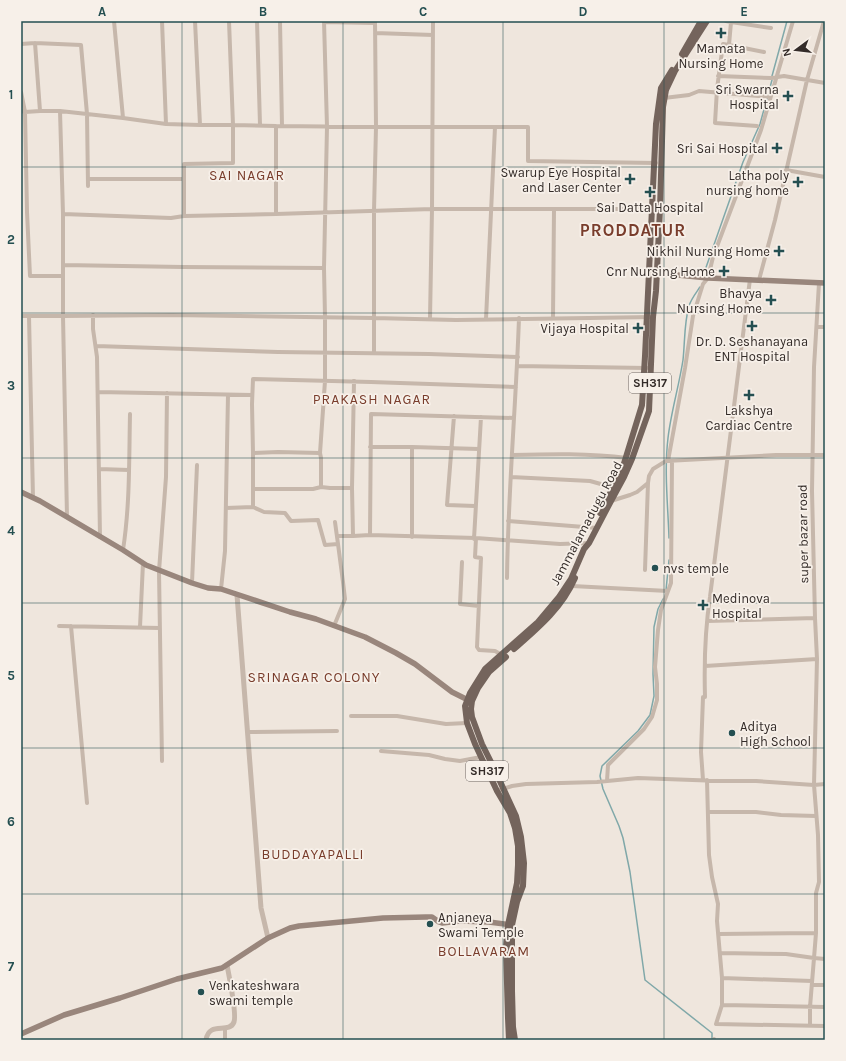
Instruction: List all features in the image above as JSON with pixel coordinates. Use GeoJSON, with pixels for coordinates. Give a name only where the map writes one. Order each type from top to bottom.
{"type":"FeatureCollection","features":[{"type":"Feature","properties":{"kind":"main road","name":"SH317"},"geometry":{"type":"LineString","coordinates":[[660,209],[656,124],[661,88],[702,21]]}},
{"type":"Feature","properties":{"kind":"main road","name":"SH317"},"geometry":{"type":"LineString","coordinates":[[650,317],[652,209],[664,98],[675,71],[707,21]]}},
{"type":"Feature","properties":{"kind":"main road","name":"Jammalamadugu Road"},"geometry":{"type":"LineString","coordinates":[[500,790],[481,757],[480,747],[467,723],[464,706],[469,700],[474,685],[485,669],[538,622],[559,597],[571,579],[595,528],[611,501],[615,488],[624,477],[629,458],[649,411],[648,368],[650,317],[657,273],[660,209]]}},
{"type":"Feature","properties":{"kind":"main road"},"geometry":{"type":"LineString","coordinates":[[657,273],[708,278],[822,283]]}},
{"type":"Feature","properties":{"kind":"main road","name":"SH317"},"geometry":{"type":"LineString","coordinates":[[595,528],[615,488]]}},
{"type":"Feature","properties":{"kind":"main road"},"geometry":{"type":"LineString","coordinates":[[21,494],[34,498],[159,571],[208,588],[222,589],[334,626],[365,638],[415,664],[452,692],[469,700]]}},
{"type":"Feature","properties":{"kind":"main road"},"geometry":{"type":"LineString","coordinates":[[509,1040],[510,925],[514,907],[523,886],[518,832],[516,816],[500,790],[480,747],[469,700],[489,672],[545,622],[560,605],[572,586],[588,551],[587,545]]}},
{"type":"Feature","properties":{"kind":"main road"},"geometry":{"type":"LineString","coordinates":[[21,1034],[64,1015],[177,979],[222,968],[268,938],[290,928],[383,918],[426,917],[432,917],[442,923],[460,921],[489,922],[510,925]]}},
{"type":"Feature","properties":{"kind":"main road"},"geometry":{"type":"LineString","coordinates":[[510,1022],[515,1040]]}},
{"type":"Feature","properties":{"kind":"street"},"geometry":{"type":"LineString","coordinates":[[114,21],[123,118]]}},
{"type":"Feature","properties":{"kind":"street"},"geometry":{"type":"LineString","coordinates":[[162,21],[166,124]]}},
{"type":"Feature","properties":{"kind":"street"},"geometry":{"type":"LineString","coordinates":[[195,21],[200,124]]}},
{"type":"Feature","properties":{"kind":"street"},"geometry":{"type":"LineString","coordinates":[[184,216],[184,164],[233,163],[229,21]]}},
{"type":"Feature","properties":{"kind":"street"},"geometry":{"type":"LineString","coordinates":[[257,21],[260,125]]}},
{"type":"Feature","properties":{"kind":"street"},"geometry":{"type":"LineString","coordinates":[[280,21],[282,126]]}},
{"type":"Feature","properties":{"kind":"street"},"geometry":{"type":"LineString","coordinates":[[430,319],[433,21]]}},
{"type":"Feature","properties":{"kind":"street"},"geometry":{"type":"LineString","coordinates":[[726,21],[771,28]]}},
{"type":"Feature","properties":{"kind":"street"},"geometry":{"type":"LineString","coordinates":[[603,781],[608,765],[644,729],[652,717],[657,700],[658,684],[655,667],[658,630],[661,610],[671,583],[670,461],[693,316],[703,284],[708,278],[713,257],[761,130],[792,21]]}},
{"type":"Feature","properties":{"kind":"street"},"geometry":{"type":"LineString","coordinates":[[759,280],[807,80],[824,21]]}},
{"type":"Feature","properties":{"kind":"street"},"geometry":{"type":"LineString","coordinates":[[321,487],[320,453],[325,381],[326,317],[324,268],[327,127],[324,22],[375,22],[376,127],[374,211],[374,353]]}},
{"type":"Feature","properties":{"kind":"street"},"geometry":{"type":"LineString","coordinates":[[729,45],[731,22]]}},
{"type":"Feature","properties":{"kind":"street"},"geometry":{"type":"LineString","coordinates":[[375,33],[433,35]]}},
{"type":"Feature","properties":{"kind":"street"},"geometry":{"type":"LineString","coordinates":[[21,44],[35,43],[81,45],[87,114],[88,186]]}},
{"type":"Feature","properties":{"kind":"street"},"geometry":{"type":"LineString","coordinates":[[35,43],[40,111]]}},
{"type":"Feature","properties":{"kind":"street"},"geometry":{"type":"LineString","coordinates":[[757,126],[715,123],[716,93],[723,44],[764,52]]}},
{"type":"Feature","properties":{"kind":"street"},"geometry":{"type":"LineString","coordinates":[[718,76],[771,78],[784,76],[825,83]]}},
{"type":"Feature","properties":{"kind":"street"},"geometry":{"type":"LineString","coordinates":[[664,98],[690,95],[699,90],[716,93],[770,97]]}},
{"type":"Feature","properties":{"kind":"street"},"geometry":{"type":"LineString","coordinates":[[21,92],[30,276],[63,276]]}},
{"type":"Feature","properties":{"kind":"street"},"geometry":{"type":"LineString","coordinates":[[23,111],[60,111],[166,124],[327,127],[528,127],[528,161],[658,163]]}},
{"type":"Feature","properties":{"kind":"street"},"geometry":{"type":"LineString","coordinates":[[60,111],[63,214],[63,316],[67,517]]}},
{"type":"Feature","properties":{"kind":"street"},"geometry":{"type":"LineString","coordinates":[[276,126],[276,214]]}},
{"type":"Feature","properties":{"kind":"street"},"geometry":{"type":"LineString","coordinates":[[486,319],[495,127]]}},
{"type":"Feature","properties":{"kind":"street"},"geometry":{"type":"LineString","coordinates":[[786,170],[825,177]]}},
{"type":"Feature","properties":{"kind":"street"},"geometry":{"type":"LineString","coordinates":[[88,178],[184,179]]}},
{"type":"Feature","properties":{"kind":"street"},"geometry":{"type":"LineString","coordinates":[[63,214],[171,218],[184,216],[432,209],[660,209]]}},
{"type":"Feature","properties":{"kind":"street"},"geometry":{"type":"LineString","coordinates":[[553,318],[554,209]]}},
{"type":"Feature","properties":{"kind":"street"},"geometry":{"type":"LineString","coordinates":[[63,265],[183,268],[324,268]]}},
{"type":"Feature","properties":{"kind":"street"},"geometry":{"type":"LineString","coordinates":[[750,279],[707,620],[705,697],[703,697],[701,752],[708,812],[712,877],[718,904],[717,921],[722,978],[722,1004],[716,1024],[825,1026]]}},
{"type":"Feature","properties":{"kind":"street","name":"super bazar road"},"geometry":{"type":"LineString","coordinates":[[810,1026],[810,1007],[816,933],[816,893],[819,882],[818,834],[814,785],[817,659],[814,618],[812,455],[814,368],[822,283]]}},
{"type":"Feature","properties":{"kind":"street"},"geometry":{"type":"LineString","coordinates":[[21,316],[93,315],[430,319],[650,317]]}},
{"type":"Feature","properties":{"kind":"street"},"geometry":{"type":"LineString","coordinates":[[93,315],[98,392],[100,537]]}},
{"type":"Feature","properties":{"kind":"street"},"geometry":{"type":"LineString","coordinates":[[30,316],[34,498]]}},
{"type":"Feature","properties":{"kind":"street"},"geometry":{"type":"LineString","coordinates":[[507,578],[507,540],[519,318]]}},
{"type":"Feature","properties":{"kind":"street"},"geometry":{"type":"LineString","coordinates":[[817,327],[825,327]]}},
{"type":"Feature","properties":{"kind":"street"},"geometry":{"type":"LineString","coordinates":[[96,346],[270,352],[429,354],[518,357]]}},
{"type":"Feature","properties":{"kind":"street"},"geometry":{"type":"LineString","coordinates":[[517,366],[648,368]]}},
{"type":"Feature","properties":{"kind":"street"},"geometry":{"type":"LineString","coordinates":[[253,507],[253,379],[516,386]]}},
{"type":"Feature","properties":{"kind":"street"},"geometry":{"type":"LineString","coordinates":[[353,536],[352,488],[354,381]]}},
{"type":"Feature","properties":{"kind":"street"},"geometry":{"type":"LineString","coordinates":[[98,392],[252,395]]}},
{"type":"Feature","properties":{"kind":"street"},"geometry":{"type":"LineString","coordinates":[[162,760],[159,571],[166,477],[167,393]]}},
{"type":"Feature","properties":{"kind":"street"},"geometry":{"type":"LineString","coordinates":[[222,589],[225,551],[228,395]]}},
{"type":"Feature","properties":{"kind":"street"},"geometry":{"type":"LineString","coordinates":[[123,550],[126,532],[130,414]]}},
{"type":"Feature","properties":{"kind":"street"},"geometry":{"type":"LineString","coordinates":[[370,535],[371,414],[514,418]]}},
{"type":"Feature","properties":{"kind":"street"},"geometry":{"type":"LineString","coordinates":[[454,416],[447,506],[475,506]]}},
{"type":"Feature","properties":{"kind":"street"},"geometry":{"type":"LineString","coordinates":[[481,417],[475,506],[475,557],[481,558],[477,647],[478,649],[496,650],[502,655]]}},
{"type":"Feature","properties":{"kind":"street"},"geometry":{"type":"LineString","coordinates":[[370,448],[412,447],[479,449]]}},
{"type":"Feature","properties":{"kind":"street"},"geometry":{"type":"LineString","coordinates":[[412,447],[412,537]]}},
{"type":"Feature","properties":{"kind":"street"},"geometry":{"type":"LineString","coordinates":[[253,454],[278,452],[320,453]]}},
{"type":"Feature","properties":{"kind":"street"},"geometry":{"type":"LineString","coordinates":[[512,455],[557,454],[615,456],[629,458]]}},
{"type":"Feature","properties":{"kind":"street"},"geometry":{"type":"LineString","coordinates":[[645,570],[648,483],[653,469],[670,461],[688,459],[776,455],[825,455]]}},
{"type":"Feature","properties":{"kind":"street"},"geometry":{"type":"LineString","coordinates":[[192,582],[197,464]]}},
{"type":"Feature","properties":{"kind":"street"},"geometry":{"type":"LineString","coordinates":[[99,469],[128,470]]}},
{"type":"Feature","properties":{"kind":"street"},"geometry":{"type":"LineString","coordinates":[[511,477],[590,481],[615,488]]}},
{"type":"Feature","properties":{"kind":"street"},"geometry":{"type":"LineString","coordinates":[[611,501],[637,492],[648,483]]}},
{"type":"Feature","properties":{"kind":"street"},"geometry":{"type":"LineString","coordinates":[[253,489],[313,490],[321,487],[352,488]]}},
{"type":"Feature","properties":{"kind":"street"},"geometry":{"type":"LineString","coordinates":[[226,508],[253,507],[264,512],[285,513],[291,521],[318,520],[325,545],[338,544]]}},
{"type":"Feature","properties":{"kind":"street"},"geometry":{"type":"LineString","coordinates":[[508,521],[595,528]]}},
{"type":"Feature","properties":{"kind":"street"},"geometry":{"type":"LineString","coordinates":[[334,626],[345,599],[336,522]]}},
{"type":"Feature","properties":{"kind":"street"},"geometry":{"type":"LineString","coordinates":[[337,536],[370,535],[475,538],[587,545]]}},
{"type":"Feature","properties":{"kind":"street"},"geometry":{"type":"LineString","coordinates":[[462,562],[460,604],[479,606]]}},
{"type":"Feature","properties":{"kind":"street"},"geometry":{"type":"LineString","coordinates":[[140,627],[144,563]]}},
{"type":"Feature","properties":{"kind":"street"},"geometry":{"type":"LineString","coordinates":[[572,586],[668,591]]}},
{"type":"Feature","properties":{"kind":"street"},"geometry":{"type":"LineString","coordinates":[[238,595],[261,908],[268,938]]}},
{"type":"Feature","properties":{"kind":"street"},"geometry":{"type":"LineString","coordinates":[[707,620],[814,618]]}},
{"type":"Feature","properties":{"kind":"street"},"geometry":{"type":"LineString","coordinates":[[59,626],[160,628]]}},
{"type":"Feature","properties":{"kind":"street"},"geometry":{"type":"LineString","coordinates":[[71,626],[87,803]]}},
{"type":"Feature","properties":{"kind":"street"},"geometry":{"type":"LineString","coordinates":[[705,666],[817,659]]}},
{"type":"Feature","properties":{"kind":"street"},"geometry":{"type":"LineString","coordinates":[[351,716],[397,716],[446,724],[467,723]]}},
{"type":"Feature","properties":{"kind":"street"},"geometry":{"type":"LineString","coordinates":[[248,732],[337,731]]}},
{"type":"Feature","properties":{"kind":"street"},"geometry":{"type":"LineString","coordinates":[[382,751],[429,755],[445,759],[460,760],[481,757]]}},
{"type":"Feature","properties":{"kind":"street"},"geometry":{"type":"LineString","coordinates":[[500,790],[526,784],[638,778],[756,781],[814,785],[825,784]]}},
{"type":"Feature","properties":{"kind":"street"},"geometry":{"type":"LineString","coordinates":[[708,812],[756,812],[816,816]]}},
{"type":"Feature","properties":{"kind":"street"},"geometry":{"type":"LineString","coordinates":[[719,934],[816,933]]}},
{"type":"Feature","properties":{"kind":"street"},"geometry":{"type":"LineString","coordinates":[[720,953],[786,954],[825,959]]}},
{"type":"Feature","properties":{"kind":"street"},"geometry":{"type":"LineString","coordinates":[[206,1040],[206,1035],[209,1031],[232,1026],[234,1022],[235,1018],[227,965]]}},
{"type":"Feature","properties":{"kind":"street"},"geometry":{"type":"LineString","coordinates":[[722,978],[825,985]]}},
{"type":"Feature","properties":{"kind":"street"},"geometry":{"type":"LineString","coordinates":[[722,1004],[825,1007]]}},
{"type":"Feature","properties":{"kind":"street"},"geometry":{"type":"LineString","coordinates":[[224,1040],[225,1028]]}},
{"type":"Feature","properties":{"kind":"waterway"},"geometry":{"type":"LineString","coordinates":[[772,76],[787,21]]}},
{"type":"Feature","properties":{"kind":"waterway"},"geometry":{"type":"LineString","coordinates":[[703,276],[743,162],[760,124],[772,80]]}},
{"type":"Feature","properties":{"kind":"waterway"},"geometry":{"type":"LineString","coordinates":[[669,538],[666,476],[668,438],[683,360],[687,312],[691,301],[700,287]]}},
{"type":"Feature","properties":{"kind":"waterway"},"geometry":{"type":"LineString","coordinates":[[666,590],[669,560]]}},
{"type":"Feature","properties":{"kind":"waterway"},"geometry":{"type":"LineString","coordinates":[[663,599],[658,609],[654,627],[654,696],[650,715],[638,731],[602,766],[600,776],[603,789],[623,838],[630,872],[645,980],[712,1033],[712,1038]]}},
{"type":"Feature","properties":{"kind":"place","name":"Mamata Nursing Home"},"geometry":{"type":"Point","coordinates":[721,33]}},
{"type":"Feature","properties":{"kind":"place","name":"Sri Swarna Hospital"},"geometry":{"type":"Point","coordinates":[788,96]}},
{"type":"Feature","properties":{"kind":"place","name":"Sri Sai Hospital"},"geometry":{"type":"Point","coordinates":[777,148]}},
{"type":"Feature","properties":{"kind":"place","name":"Swarup Eye Hospital and Laser Center"},"geometry":{"type":"Point","coordinates":[630,179]}},
{"type":"Feature","properties":{"kind":"place","name":"Latha poly nursing home"},"geometry":{"type":"Point","coordinates":[798,182]}},
{"type":"Feature","properties":{"kind":"place","name":"Sai Datta Hospital"},"geometry":{"type":"Point","coordinates":[650,192]}},
{"type":"Feature","properties":{"kind":"place","name":"Nikhil Nursing Home"},"geometry":{"type":"Point","coordinates":[779,251]}},
{"type":"Feature","properties":{"kind":"place","name":"Cnr Nursing Home"},"geometry":{"type":"Point","coordinates":[724,271]}},
{"type":"Feature","properties":{"kind":"place","name":"Bhavya Nursing Home"},"geometry":{"type":"Point","coordinates":[771,300]}},
{"type":"Feature","properties":{"kind":"place","name":"Dr. D. Seshanayana ENT Hospital"},"geometry":{"type":"Point","coordinates":[752,326]}},
{"type":"Feature","properties":{"kind":"place","name":"Vijaya Hospital"},"geometry":{"type":"Point","coordinates":[638,328]}},
{"type":"Feature","properties":{"kind":"place","name":"Lakshya Cardiac Centre"},"geometry":{"type":"Point","coordinates":[749,395]}},
{"type":"Feature","properties":{"kind":"place","name":"nvs temple"},"geometry":{"type":"Point","coordinates":[655,568]}},
{"type":"Feature","properties":{"kind":"place","name":"Medinova Hospital"},"geometry":{"type":"Point","coordinates":[703,605]}},
{"type":"Feature","properties":{"kind":"place","name":"Aditya High School"},"geometry":{"type":"Point","coordinates":[732,733]}},
{"type":"Feature","properties":{"kind":"place","name":"Anjaneya Swami Temple"},"geometry":{"type":"Point","coordinates":[430,924]}},
{"type":"Feature","properties":{"kind":"place","name":"Venkateshwara swami temple"},"geometry":{"type":"Point","coordinates":[201,992]}},
{"type":"Feature","properties":{"kind":"district","name":"SAI NAGAR"},"geometry":{"type":"Point","coordinates":[247,175]}},
{"type":"Feature","properties":{"kind":"district","name":"PRODDATUR"},"geometry":{"type":"Point","coordinates":[633,230]}},
{"type":"Feature","properties":{"kind":"district","name":"PRAKASH NAGAR"},"geometry":{"type":"Point","coordinates":[372,399]}},
{"type":"Feature","properties":{"kind":"district","name":"SRINAGAR COLONY"},"geometry":{"type":"Point","coordinates":[314,677]}},
{"type":"Feature","properties":{"kind":"district","name":"BUDDAYAPALLI"},"geometry":{"type":"Point","coordinates":[313,854]}},
{"type":"Feature","properties":{"kind":"district","name":"BOLLAVARAM"},"geometry":{"type":"Point","coordinates":[484,951]}}]}
